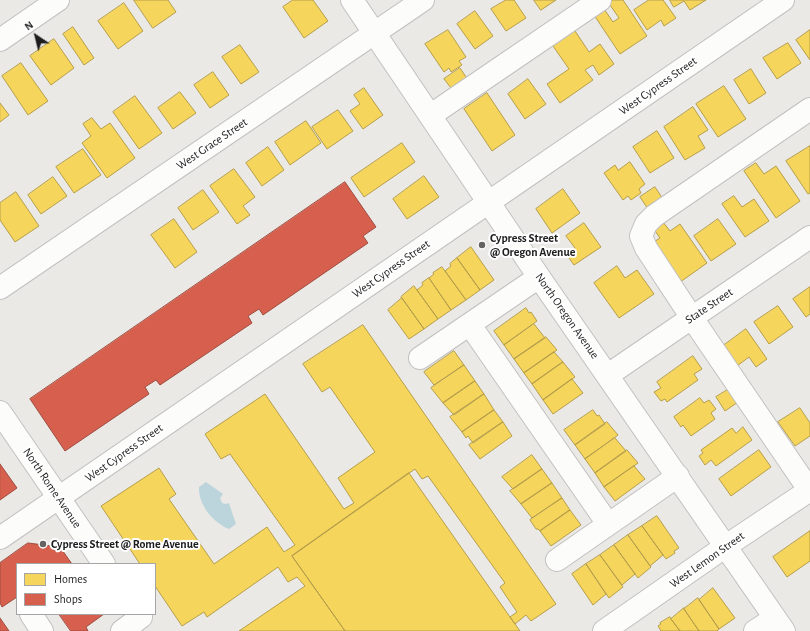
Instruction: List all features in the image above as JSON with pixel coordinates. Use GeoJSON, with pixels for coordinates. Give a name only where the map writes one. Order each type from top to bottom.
{"type":"FeatureCollection","features":[{"type":"Feature","properties":{"kind":"street"},"geometry":{"type":"LineString","coordinates":[[0,40],[58,0]]}},
{"type":"Feature","properties":{"kind":"street","name":"North Oregon Avenue"},"geometry":{"type":"LineString","coordinates":[[352,0],[539,276],[780,624]]}},
{"type":"Feature","properties":{"kind":"street","name":"West Grace Street"},"geometry":{"type":"LineString","coordinates":[[0,288],[423,0]]}},
{"type":"Feature","properties":{"kind":"street"},"geometry":{"type":"LineString","coordinates":[[431,115],[600,0]]}},
{"type":"Feature","properties":{"kind":"street","name":"West Cypress Street"},"geometry":{"type":"LineString","coordinates":[[0,538],[783,0]]}},
{"type":"Feature","properties":{"kind":"street"},"geometry":{"type":"LineString","coordinates":[[810,109],[654,216],[646,224],[641,236],[646,248],[692,318],[810,490]]}},
{"type":"Feature","properties":{"kind":"street","name":"State Street"},"geometry":{"type":"LineString","coordinates":[[608,375],[810,237]]}},
{"type":"Feature","properties":{"kind":"street"},"geometry":{"type":"LineString","coordinates":[[420,358],[539,276]]}},
{"type":"Feature","properties":{"kind":"street"},"geometry":{"type":"LineString","coordinates":[[470,325],[608,524]]}},
{"type":"Feature","properties":{"kind":"street","name":"North Rome Avenue"},"geometry":{"type":"LineString","coordinates":[[0,412],[103,563]]}},
{"type":"Feature","properties":{"kind":"street"},"geometry":{"type":"LineString","coordinates":[[557,560],[678,476]]}},
{"type":"Feature","properties":{"kind":"street","name":"West Lemon Street"},"geometry":{"type":"LineString","coordinates":[[604,631],[726,546],[810,490]]}},
{"type":"Feature","properties":{"kind":"street"},"geometry":{"type":"LineString","coordinates":[[31,615],[42,631]]}},
{"type":"Feature","properties":{"kind":"street"},"geometry":{"type":"LineString","coordinates":[[122,631],[144,621]]}},
{"type":"Feature","properties":{"kind":"street"},"geometry":{"type":"LineString","coordinates":[[755,631],[780,624]]}},
{"type":"Feature","properties":{"kind":"water"},"geometry":{"type":"Polygon","coordinates":[[[206,482],[223,494],[220,498],[222,503],[229,503],[236,524],[229,529],[212,518],[201,500],[199,487],[206,482]]]}},
{"type":"Feature","properties":{"kind":"building: Homes"},"geometry":{"type":"Polygon","coordinates":[[[134,0],[168,0],[176,12],[153,28],[134,0]]]}},
{"type":"Feature","properties":{"kind":"building: Homes"},"geometry":{"type":"Polygon","coordinates":[[[293,0],[313,0],[328,21],[304,38],[283,7],[293,0]]]}},
{"type":"Feature","properties":{"kind":"building: Homes"},"geometry":{"type":"Polygon","coordinates":[[[506,0],[514,0],[526,18],[506,31],[491,9],[506,0]]]}},
{"type":"Feature","properties":{"kind":"building: Homes"},"geometry":{"type":"Polygon","coordinates":[[[534,0],[556,0],[541,10],[534,0]]]}},
{"type":"Feature","properties":{"kind":"building: Homes"},"geometry":{"type":"Polygon","coordinates":[[[611,0],[623,0],[647,36],[620,54],[594,15],[604,9],[613,22],[619,18],[608,2],[611,0]]]}},
{"type":"Feature","properties":{"kind":"building: Homes"},"geometry":{"type":"Polygon","coordinates":[[[649,0],[663,0],[676,18],[664,26],[661,20],[647,30],[634,10],[649,0]]]}},
{"type":"Feature","properties":{"kind":"building: Homes"},"geometry":{"type":"Polygon","coordinates":[[[670,0],[706,0],[690,10],[684,1],[674,7],[670,0]]]}},
{"type":"Feature","properties":{"kind":"building: Homes"},"geometry":{"type":"Polygon","coordinates":[[[124,3],[143,31],[118,49],[98,21],[124,3]]]}},
{"type":"Feature","properties":{"kind":"building: Homes"},"geometry":{"type":"Polygon","coordinates":[[[475,11],[493,36],[475,49],[457,24],[475,11]]]}},
{"type":"Feature","properties":{"kind":"building: Homes"},"geometry":{"type":"Polygon","coordinates":[[[73,27],[94,58],[84,65],[63,34],[73,27]]]}},
{"type":"Feature","properties":{"kind":"building: Homes"},"geometry":{"type":"Polygon","coordinates":[[[448,30],[466,57],[459,61],[462,65],[451,72],[449,68],[444,72],[425,44],[448,30]]]}},
{"type":"Feature","properties":{"kind":"building: Homes"},"geometry":{"type":"Polygon","coordinates":[[[810,30],[810,60],[796,40],[810,30]]]}},
{"type":"Feature","properties":{"kind":"building: Homes"},"geometry":{"type":"Polygon","coordinates":[[[575,31],[589,52],[600,44],[614,64],[599,75],[593,65],[585,70],[593,80],[560,103],[547,84],[569,69],[553,46],[575,31]]]}},
{"type":"Feature","properties":{"kind":"building: Homes"},"geometry":{"type":"Polygon","coordinates":[[[54,39],[74,68],[51,85],[30,56],[54,39]]]}},
{"type":"Feature","properties":{"kind":"building: Homes"},"geometry":{"type":"Polygon","coordinates":[[[788,43],[801,63],[777,79],[763,58],[788,43]]]}},
{"type":"Feature","properties":{"kind":"building: Homes"},"geometry":{"type":"Polygon","coordinates":[[[240,45],[259,72],[241,84],[222,57],[240,45]]]}},
{"type":"Feature","properties":{"kind":"building: Homes"},"geometry":{"type":"Polygon","coordinates":[[[21,63],[48,101],[28,115],[2,76],[21,63]]]}},
{"type":"Feature","properties":{"kind":"building: Homes"},"geometry":{"type":"Polygon","coordinates":[[[460,68],[470,83],[455,93],[444,79],[460,68]]]}},
{"type":"Feature","properties":{"kind":"building: Homes"},"geometry":{"type":"Polygon","coordinates":[[[751,69],[766,93],[749,104],[734,80],[751,69]]]}},
{"type":"Feature","properties":{"kind":"building: Homes"},"geometry":{"type":"Polygon","coordinates":[[[213,72],[229,95],[210,108],[194,85],[213,72]]]}},
{"type":"Feature","properties":{"kind":"building: Homes"},"geometry":{"type":"Polygon","coordinates":[[[528,79],[546,104],[525,119],[508,94],[528,79]]]}},
{"type":"Feature","properties":{"kind":"building: Homes"},"geometry":{"type":"Polygon","coordinates":[[[724,86],[746,119],[718,137],[696,104],[724,86]]]}},
{"type":"Feature","properties":{"kind":"building: Homes"},"geometry":{"type":"Polygon","coordinates":[[[364,88],[383,115],[363,129],[350,111],[360,104],[354,95],[364,88]]]}},
{"type":"Feature","properties":{"kind":"building: Homes"},"geometry":{"type":"Polygon","coordinates":[[[180,92],[196,113],[173,129],[158,108],[180,92]]]}},
{"type":"Feature","properties":{"kind":"building: Homes"},"geometry":{"type":"Polygon","coordinates":[[[487,93],[515,135],[492,151],[464,109],[487,93]]]}},
{"type":"Feature","properties":{"kind":"building: Homes"},"geometry":{"type":"Polygon","coordinates":[[[135,96],[162,133],[139,149],[113,112],[135,96]]]}},
{"type":"Feature","properties":{"kind":"building: Homes"},"geometry":{"type":"Polygon","coordinates":[[[0,103],[9,115],[0,122],[0,103]]]}},
{"type":"Feature","properties":{"kind":"building: Homes"},"geometry":{"type":"Polygon","coordinates":[[[693,107],[708,130],[698,136],[705,148],[685,160],[664,127],[693,107]]]}},
{"type":"Feature","properties":{"kind":"building: Homes"},"geometry":{"type":"Polygon","coordinates":[[[338,110],[353,131],[327,149],[312,127],[338,110]]]}},
{"type":"Feature","properties":{"kind":"building: Homes"},"geometry":{"type":"Polygon","coordinates":[[[92,118],[101,129],[110,123],[135,158],[107,178],[82,143],[91,136],[83,124],[92,118]]]}},
{"type":"Feature","properties":{"kind":"building: Homes"},"geometry":{"type":"Polygon","coordinates":[[[306,121],[321,143],[290,165],[275,142],[306,121]]]}},
{"type":"Feature","properties":{"kind":"building: Homes"},"geometry":{"type":"Polygon","coordinates":[[[657,131],[674,158],[650,173],[633,147],[657,131]]]}},
{"type":"Feature","properties":{"kind":"building: Homes"},"geometry":{"type":"Polygon","coordinates":[[[402,143],[415,162],[364,197],[351,178],[402,143]]]}},
{"type":"Feature","properties":{"kind":"building: Homes"},"geometry":{"type":"Polygon","coordinates":[[[810,146],[810,193],[808,194],[786,161],[810,146]]]}},
{"type":"Feature","properties":{"kind":"building: Homes"},"geometry":{"type":"Polygon","coordinates":[[[268,147],[284,170],[262,186],[246,163],[268,147]]]}},
{"type":"Feature","properties":{"kind":"building: Homes"},"geometry":{"type":"Polygon","coordinates":[[[83,149],[101,175],[74,193],[56,167],[83,149]]]}},
{"type":"Feature","properties":{"kind":"building: Homes"},"geometry":{"type":"Polygon","coordinates":[[[630,162],[645,184],[639,189],[641,193],[631,200],[628,196],[623,200],[604,173],[615,165],[618,170],[630,162]]]}},
{"type":"Feature","properties":{"kind":"building: Homes"},"geometry":{"type":"Polygon","coordinates":[[[756,163],[764,174],[776,166],[800,201],[776,218],[744,171],[756,163]]]}},
{"type":"Feature","properties":{"kind":"building: Homes"},"geometry":{"type":"Polygon","coordinates":[[[234,169],[255,197],[243,206],[250,215],[237,224],[210,186],[234,169]]]}},
{"type":"Feature","properties":{"kind":"building: Homes"},"geometry":{"type":"Polygon","coordinates":[[[424,176],[439,197],[407,219],[393,199],[424,176]]]}},
{"type":"Feature","properties":{"kind":"building: Homes"},"geometry":{"type":"Polygon","coordinates":[[[53,177],[67,196],[41,214],[28,195],[53,177]]]}},
{"type":"Feature","properties":{"kind":"building: Homes"},"geometry":{"type":"Polygon","coordinates":[[[655,187],[665,202],[650,212],[640,197],[655,187]]]}},
{"type":"Feature","properties":{"kind":"building: Homes"},"geometry":{"type":"Polygon","coordinates":[[[563,189],[580,213],[552,233],[536,209],[563,189]]]}},
{"type":"Feature","properties":{"kind":"building: Homes"},"geometry":{"type":"Polygon","coordinates":[[[203,190],[219,212],[193,230],[178,208],[203,190]]]}},
{"type":"Feature","properties":{"kind":"building: Homes"},"geometry":{"type":"Polygon","coordinates":[[[16,192],[39,226],[15,242],[0,220],[0,203],[16,192]]]}},
{"type":"Feature","properties":{"kind":"building: Homes"},"geometry":{"type":"Polygon","coordinates":[[[734,196],[742,207],[754,199],[769,221],[745,237],[722,204],[734,196]]]}},
{"type":"Feature","properties":{"kind":"building: Homes"},"geometry":{"type":"Polygon","coordinates":[[[174,219],[197,252],[175,268],[151,235],[174,219]]]}},
{"type":"Feature","properties":{"kind":"building: Homes"},"geometry":{"type":"Polygon","coordinates":[[[718,219],[736,244],[711,261],[694,236],[718,219]]]}},
{"type":"Feature","properties":{"kind":"building: Homes"},"geometry":{"type":"Polygon","coordinates":[[[663,222],[670,231],[680,224],[707,263],[676,285],[649,245],[660,238],[653,228],[663,222]]]}},
{"type":"Feature","properties":{"kind":"building: Homes"},"geometry":{"type":"Polygon","coordinates":[[[584,223],[601,247],[574,265],[566,254],[575,248],[566,236],[584,223]]]}},
{"type":"Feature","properties":{"kind":"building: Homes"},"geometry":{"type":"Polygon","coordinates":[[[471,247],[494,280],[480,290],[457,258],[471,247]]]}},
{"type":"Feature","properties":{"kind":"building: Homes"},"geometry":{"type":"Polygon","coordinates":[[[457,258],[480,290],[466,300],[445,271],[457,258]]]}},
{"type":"Feature","properties":{"kind":"building: Homes"},"geometry":{"type":"Polygon","coordinates":[[[617,266],[625,278],[637,270],[654,294],[619,318],[594,283],[617,266]]]}},
{"type":"Feature","properties":{"kind":"building: Homes"},"geometry":{"type":"Polygon","coordinates":[[[442,267],[466,300],[451,310],[429,278],[434,274],[433,273],[442,267]]]}},
{"type":"Feature","properties":{"kind":"building: Homes"},"geometry":{"type":"Polygon","coordinates":[[[429,278],[451,310],[438,319],[417,290],[423,285],[422,283],[429,278]]]}},
{"type":"Feature","properties":{"kind":"building: Homes"},"geometry":{"type":"Polygon","coordinates":[[[414,286],[438,319],[424,329],[401,297],[414,286]]]}},
{"type":"Feature","properties":{"kind":"building: Homes"},"geometry":{"type":"Polygon","coordinates":[[[810,287],[810,314],[806,317],[793,299],[810,287]]]}},
{"type":"Feature","properties":{"kind":"building: Homes"},"geometry":{"type":"Polygon","coordinates":[[[402,298],[424,329],[409,339],[388,310],[402,298]]]}},
{"type":"Feature","properties":{"kind":"building: Homes"},"geometry":{"type":"Polygon","coordinates":[[[778,306],[793,327],[769,344],[754,322],[778,306]]]}},
{"type":"Feature","properties":{"kind":"building: Homes"},"geometry":{"type":"Polygon","coordinates":[[[526,308],[529,313],[531,312],[537,321],[504,345],[494,331],[526,308]]]}},
{"type":"Feature","properties":{"kind":"building: Homes"},"geometry":{"type":"Polygon","coordinates":[[[534,324],[545,338],[514,359],[504,345],[534,324]]]}},
{"type":"Feature","properties":{"kind":"building: Homes"},"geometry":{"type":"Polygon","coordinates":[[[363,325],[556,604],[531,621],[526,615],[515,624],[510,617],[517,612],[500,587],[505,583],[428,476],[422,479],[415,469],[292,556],[345,631],[239,631],[305,586],[297,577],[288,582],[278,567],[207,617],[204,612],[182,626],[156,587],[156,563],[139,563],[101,506],[159,468],[176,494],[169,499],[214,564],[267,527],[284,552],[295,545],[230,454],[221,459],[205,434],[265,394],[344,509],[354,503],[338,478],[375,452],[330,387],[322,392],[303,364],[363,325]]]}},
{"type":"Feature","properties":{"kind":"building: Homes"},"geometry":{"type":"Polygon","coordinates":[[[746,329],[767,359],[756,367],[749,357],[737,366],[723,346],[746,329]]]}},
{"type":"Feature","properties":{"kind":"building: Homes"},"geometry":{"type":"Polygon","coordinates":[[[546,337],[557,350],[524,373],[514,359],[546,337]]]}},
{"type":"Feature","properties":{"kind":"building: Homes"},"geometry":{"type":"Polygon","coordinates":[[[454,351],[464,365],[434,385],[424,372],[454,351]]]}},
{"type":"Feature","properties":{"kind":"building: Homes"},"geometry":{"type":"Polygon","coordinates":[[[554,352],[563,362],[532,384],[524,373],[554,352]]]}},
{"type":"Feature","properties":{"kind":"building: Homes"},"geometry":{"type":"Polygon","coordinates":[[[693,356],[702,369],[694,374],[698,380],[667,402],[665,399],[661,401],[654,392],[661,388],[657,382],[693,356]]]}},
{"type":"Feature","properties":{"kind":"building: Homes"},"geometry":{"type":"Polygon","coordinates":[[[563,362],[575,377],[543,400],[532,384],[563,362]]]}},
{"type":"Feature","properties":{"kind":"building: Homes"},"geometry":{"type":"Polygon","coordinates":[[[464,365],[475,381],[443,403],[431,388],[464,365]]]}},
{"type":"Feature","properties":{"kind":"building: Homes"},"geometry":{"type":"Polygon","coordinates":[[[572,379],[583,393],[553,414],[543,400],[572,379]]]}},
{"type":"Feature","properties":{"kind":"building: Homes"},"geometry":{"type":"Polygon","coordinates":[[[475,381],[484,394],[454,415],[443,403],[475,381]]]}},
{"type":"Feature","properties":{"kind":"building: Homes"},"geometry":{"type":"Polygon","coordinates":[[[729,389],[738,402],[725,411],[716,397],[729,389]]]}},
{"type":"Feature","properties":{"kind":"building: Homes"},"geometry":{"type":"Polygon","coordinates":[[[484,394],[494,410],[462,432],[450,417],[484,394]]]}},
{"type":"Feature","properties":{"kind":"building: Homes"},"geometry":{"type":"Polygon","coordinates":[[[700,398],[704,403],[709,400],[716,409],[711,413],[715,419],[691,436],[683,425],[681,427],[674,417],[700,398]]]}},
{"type":"Feature","properties":{"kind":"building: Homes"},"geometry":{"type":"Polygon","coordinates":[[[800,408],[810,423],[810,436],[795,446],[778,422],[800,408]]]}},
{"type":"Feature","properties":{"kind":"building: Homes"},"geometry":{"type":"Polygon","coordinates":[[[494,410],[503,422],[473,443],[468,436],[466,438],[462,432],[494,410]]]}},
{"type":"Feature","properties":{"kind":"building: Homes"},"geometry":{"type":"Polygon","coordinates":[[[593,410],[597,416],[599,415],[605,424],[575,445],[564,430],[593,410]]]}},
{"type":"Feature","properties":{"kind":"building: Homes"},"geometry":{"type":"Polygon","coordinates":[[[503,422],[512,436],[480,459],[469,445],[503,422]]]}},
{"type":"Feature","properties":{"kind":"building: Homes"},"geometry":{"type":"Polygon","coordinates":[[[607,422],[618,435],[585,459],[575,445],[607,422]]]}},
{"type":"Feature","properties":{"kind":"building: Homes"},"geometry":{"type":"Polygon","coordinates":[[[743,427],[752,440],[716,466],[711,460],[705,465],[699,456],[703,453],[701,450],[732,428],[736,433],[743,427]]]}},
{"type":"Feature","properties":{"kind":"building: Homes"},"geometry":{"type":"Polygon","coordinates":[[[615,438],[626,451],[595,473],[585,459],[615,438]]]}},
{"type":"Feature","properties":{"kind":"building: Homes"},"geometry":{"type":"Polygon","coordinates":[[[627,450],[638,463],[604,487],[595,473],[627,450]]]}},
{"type":"Feature","properties":{"kind":"building: Homes"},"geometry":{"type":"Polygon","coordinates":[[[759,450],[771,467],[731,496],[719,479],[759,450]]]}},
{"type":"Feature","properties":{"kind":"building: Homes"},"geometry":{"type":"Polygon","coordinates":[[[532,455],[542,469],[513,489],[502,477],[532,455]]]}},
{"type":"Feature","properties":{"kind":"building: Homes"},"geometry":{"type":"Polygon","coordinates":[[[634,466],[645,479],[615,501],[604,487],[634,466]]]}},
{"type":"Feature","properties":{"kind":"building: Homes"},"geometry":{"type":"Polygon","coordinates":[[[542,469],[552,483],[521,504],[510,491],[542,469]]]}},
{"type":"Feature","properties":{"kind":"building: Homes"},"geometry":{"type":"Polygon","coordinates":[[[409,473],[520,631],[345,631],[292,556],[409,473]]]}},
{"type":"Feature","properties":{"kind":"building: Homes"},"geometry":{"type":"Polygon","coordinates":[[[552,483],[562,498],[532,518],[521,504],[552,483]]]}},
{"type":"Feature","properties":{"kind":"building: Homes"},"geometry":{"type":"Polygon","coordinates":[[[562,498],[570,510],[540,531],[536,529],[530,520],[562,498]]]}},
{"type":"Feature","properties":{"kind":"building: Homes"},"geometry":{"type":"Polygon","coordinates":[[[570,510],[581,525],[551,546],[540,531],[570,510]]]}},
{"type":"Feature","properties":{"kind":"building: Homes"},"geometry":{"type":"Polygon","coordinates":[[[657,516],[679,548],[674,551],[675,553],[666,559],[642,526],[657,516]]]}},
{"type":"Feature","properties":{"kind":"building: Homes"},"geometry":{"type":"Polygon","coordinates":[[[642,526],[663,555],[650,566],[628,535],[642,526]]]}},
{"type":"Feature","properties":{"kind":"building: Homes"},"geometry":{"type":"Polygon","coordinates":[[[810,531],[810,561],[787,577],[773,557],[810,531]]]}},
{"type":"Feature","properties":{"kind":"building: Homes"},"geometry":{"type":"Polygon","coordinates":[[[628,535],[651,567],[638,578],[614,545],[628,535]]]}},
{"type":"Feature","properties":{"kind":"building: Homes"},"geometry":{"type":"Polygon","coordinates":[[[614,545],[635,574],[622,585],[600,555],[614,545]]]}},
{"type":"Feature","properties":{"kind":"building: Homes"},"geometry":{"type":"Polygon","coordinates":[[[600,555],[623,587],[609,598],[586,564],[600,555]]]}},
{"type":"Feature","properties":{"kind":"building: Homes"},"geometry":{"type":"Polygon","coordinates":[[[586,564],[606,594],[593,605],[572,574],[586,564]]]}},
{"type":"Feature","properties":{"kind":"building: Homes"},"geometry":{"type":"Polygon","coordinates":[[[713,588],[735,618],[719,629],[699,600],[713,588]]]}},
{"type":"Feature","properties":{"kind":"building: Homes"},"geometry":{"type":"Polygon","coordinates":[[[698,598],[719,629],[717,631],[699,631],[684,609],[698,598]]]}},
{"type":"Feature","properties":{"kind":"building: Homes"},"geometry":{"type":"Polygon","coordinates":[[[684,608],[699,631],[680,631],[671,619],[684,608]]]}},
{"type":"Feature","properties":{"kind":"building: Homes"},"geometry":{"type":"Polygon","coordinates":[[[670,617],[680,631],[661,631],[658,626],[670,617]]]}},
{"type":"Feature","properties":{"kind":"building: Shops"},"geometry":{"type":"Polygon","coordinates":[[[345,182],[376,227],[363,236],[368,243],[263,315],[259,309],[248,316],[252,323],[160,385],[156,380],[145,387],[149,394],[65,451],[30,399],[345,182]]]}},
{"type":"Feature","properties":{"kind":"building: Shops"},"geometry":{"type":"Polygon","coordinates":[[[0,464],[17,488],[0,500],[0,464]]]}},
{"type":"Feature","properties":{"kind":"building: Shops"},"geometry":{"type":"Polygon","coordinates":[[[28,543],[60,547],[71,563],[16,563],[16,598],[2,607],[0,603],[0,563],[28,543]]]}},
{"type":"Feature","properties":{"kind":"building: Shops"},"geometry":{"type":"Polygon","coordinates":[[[60,615],[103,615],[86,627],[88,631],[71,631],[60,615]]]}},
{"type":"Feature","properties":{"kind":"building: Shops"},"geometry":{"type":"Polygon","coordinates":[[[0,618],[9,631],[0,631],[0,618]]]}},
{"type":"Feature","properties":{"kind":"place","name":"Cypress Street @ Oregon Avenue"},"geometry":{"type":"Point","coordinates":[482,245]}},
{"type":"Feature","properties":{"kind":"place","name":"Cypress Street @ Rome Avenue"},"geometry":{"type":"Point","coordinates":[43,544]}}]}
